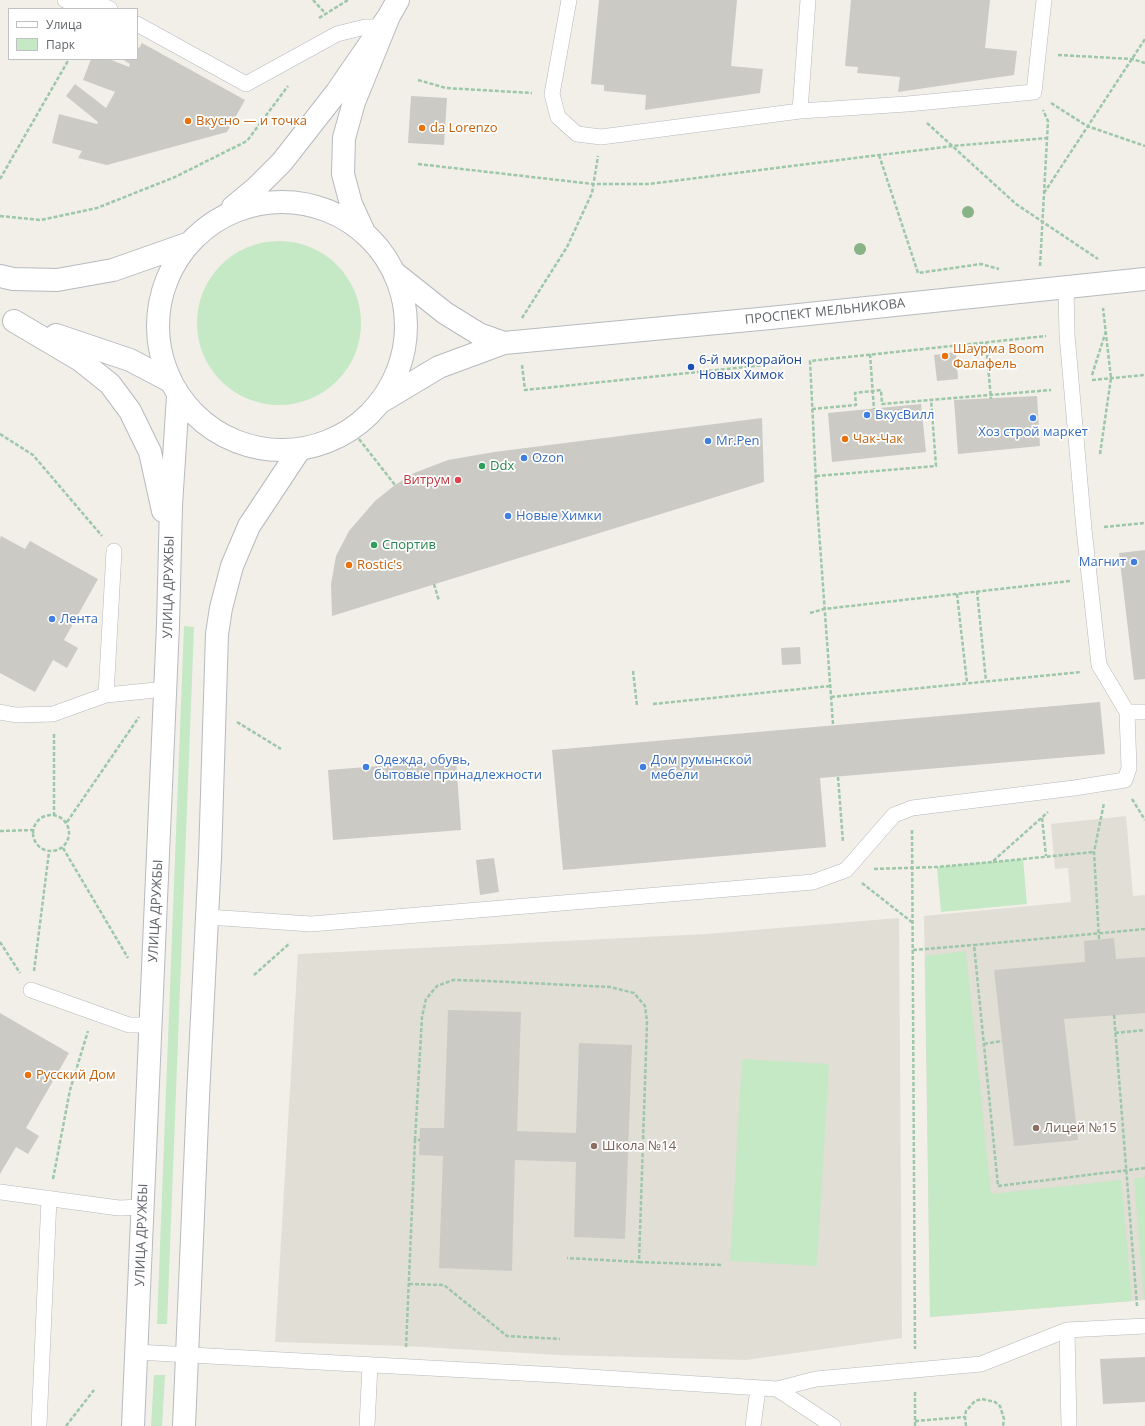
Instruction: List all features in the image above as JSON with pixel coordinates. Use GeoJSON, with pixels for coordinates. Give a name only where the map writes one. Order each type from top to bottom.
{"type":"FeatureCollection","features":[{"type":"Feature","properties":{"kind":"main road"},"geometry":{"type":"LineString","coordinates":[[174,389],[158,346],[158,310],[167,275],[187,244],[256,188],[282,162],[336,93],[389,14]]}},
{"type":"Feature","properties":{"kind":"main road"},"geometry":{"type":"LineString","coordinates":[[363,231],[351,204],[343,174],[344,138],[354,102],[389,14]]}},
{"type":"Feature","properties":{"kind":"main road"},"geometry":{"type":"LineString","coordinates":[[7,318],[130,360],[174,389],[202,422],[232,440],[266,450],[300,449],[330,441],[357,425],[379,403],[396,374],[406,341],[406,307],[396,274],[380,249],[363,231],[345,218],[305,203],[262,202],[222,216]]}},
{"type":"Feature","properties":{"kind":"main road"},"geometry":{"type":"LineString","coordinates":[[0,276],[13,279],[57,280],[113,270],[187,244]]}},
{"type":"Feature","properties":{"kind":"main road","name":"ПРОСПЕКТ МЕЛЬНИКОВА"},"geometry":{"type":"LineString","coordinates":[[396,274],[446,313],[479,334],[504,343]]}},
{"type":"Feature","properties":{"kind":"main road","name":"ПРОСПЕКТ МЕЛЬНИКОВА"},"geometry":{"type":"LineString","coordinates":[[379,403],[439,367],[504,343],[1145,279]]}},
{"type":"Feature","properties":{"kind":"main road"},"geometry":{"type":"LineString","coordinates":[[7,318],[80,360],[110,384],[130,411],[150,452],[170,540]]}},
{"type":"Feature","properties":{"kind":"main road","name":"УЛИЦА ДРУЖБЫ"},"geometry":{"type":"LineString","coordinates":[[133,1426],[166,689],[174,389]]}},
{"type":"Feature","properties":{"kind":"main road"},"geometry":{"type":"LineString","coordinates":[[184,1426],[197,1104],[208,917],[215,680],[221,608],[232,566],[249,526],[300,449]]}},
{"type":"Feature","properties":{"kind":"lane"},"geometry":{"type":"LineString","coordinates":[[65,0],[75,5],[93,0],[108,8]]}},
{"type":"Feature","properties":{"kind":"lane"},"geometry":{"type":"LineString","coordinates":[[569,0],[552,94],[558,117],[577,134],[601,137],[800,111],[907,104],[1034,92],[1044,0]]}},
{"type":"Feature","properties":{"kind":"lane"},"geometry":{"type":"LineString","coordinates":[[800,111],[808,0]]}},
{"type":"Feature","properties":{"kind":"lane"},"geometry":{"type":"LineString","coordinates":[[138,25],[246,84],[337,34],[364,27],[389,14]]}},
{"type":"Feature","properties":{"kind":"lane"},"geometry":{"type":"LineString","coordinates":[[208,917],[311,924],[813,882],[846,870],[894,815],[912,808],[1074,788],[1125,780],[1129,768],[1126,712],[1099,665],[1088,579],[1067,335],[1066,288]]}},
{"type":"Feature","properties":{"kind":"lane"},"geometry":{"type":"LineString","coordinates":[[106,695],[114,551]]}},
{"type":"Feature","properties":{"kind":"lane"},"geometry":{"type":"LineString","coordinates":[[0,712],[16,715],[54,714],[106,695],[166,689]]}},
{"type":"Feature","properties":{"kind":"lane"},"geometry":{"type":"LineString","coordinates":[[1126,712],[1145,712]]}},
{"type":"Feature","properties":{"kind":"lane"},"geometry":{"type":"LineString","coordinates":[[31,990],[129,1025],[151,1025]]}},
{"type":"Feature","properties":{"kind":"lane"},"geometry":{"type":"LineString","coordinates":[[0,1192],[119,1208],[143,1207]]}},
{"type":"Feature","properties":{"kind":"lane"},"geometry":{"type":"LineString","coordinates":[[39,1426],[49,1198]]}},
{"type":"Feature","properties":{"kind":"lane"},"geometry":{"type":"LineString","coordinates":[[136,1352],[558,1375],[758,1389],[777,1389],[816,1379],[981,1364],[1067,1330],[1142,1326]]}},
{"type":"Feature","properties":{"kind":"lane"},"geometry":{"type":"LineString","coordinates":[[1067,1330],[1068,1426]]}},
{"type":"Feature","properties":{"kind":"lane"},"geometry":{"type":"LineString","coordinates":[[367,1426],[370,1365]]}},
{"type":"Feature","properties":{"kind":"lane"},"geometry":{"type":"LineString","coordinates":[[753,1426],[758,1389]]}},
{"type":"Feature","properties":{"kind":"lane"},"geometry":{"type":"LineString","coordinates":[[777,1389],[833,1426]]}},
{"type":"Feature","properties":{"kind":"path"},"geometry":{"type":"LineString","coordinates":[[313,0],[326,14]]}},
{"type":"Feature","properties":{"kind":"path"},"geometry":{"type":"LineString","coordinates":[[1044,193],[1145,39]]}},
{"type":"Feature","properties":{"kind":"path"},"geometry":{"type":"LineString","coordinates":[[1038,54],[1132,59],[1145,63]]}},
{"type":"Feature","properties":{"kind":"path"},"geometry":{"type":"LineString","coordinates":[[0,216],[41,220],[97,208],[175,177],[247,141],[302,68],[296,56]]}},
{"type":"Feature","properties":{"kind":"path"},"geometry":{"type":"LineString","coordinates":[[0,179],[67,60]]}},
{"type":"Feature","properties":{"kind":"path"},"geometry":{"type":"LineString","coordinates":[[418,80],[446,88],[552,94]]}},
{"type":"Feature","properties":{"kind":"path"},"geometry":{"type":"LineString","coordinates":[[1034,92],[1087,126],[1145,146]]}},
{"type":"Feature","properties":{"kind":"path"},"geometry":{"type":"LineString","coordinates":[[1034,92],[1048,121],[1040,269]]}},
{"type":"Feature","properties":{"kind":"path"},"geometry":{"type":"LineString","coordinates":[[907,104],[1016,204],[1100,260]]}},
{"type":"Feature","properties":{"kind":"path"},"geometry":{"type":"LineString","coordinates":[[521,318],[567,247],[592,193],[601,137]]}},
{"type":"Feature","properties":{"kind":"path"},"geometry":{"type":"LineString","coordinates":[[418,164],[593,184],[648,184],[952,146],[1047,138]]}},
{"type":"Feature","properties":{"kind":"path"},"geometry":{"type":"LineString","coordinates":[[879,155],[918,273],[981,264],[1002,270]]}},
{"type":"Feature","properties":{"kind":"path"},"geometry":{"type":"LineString","coordinates":[[1097,444],[1099,459],[1111,378],[1103,303]]}},
{"type":"Feature","properties":{"kind":"path"},"geometry":{"type":"LineString","coordinates":[[1106,331],[1090,380],[1145,375]]}},
{"type":"Feature","properties":{"kind":"path"},"geometry":{"type":"LineString","coordinates":[[833,724],[824,609],[810,361],[1046,336]]}},
{"type":"Feature","properties":{"kind":"path"},"geometry":{"type":"LineString","coordinates":[[986,343],[991,399]]}},
{"type":"Feature","properties":{"kind":"path"},"geometry":{"type":"LineString","coordinates":[[870,354],[874,408]]}},
{"type":"Feature","properties":{"kind":"path"},"geometry":{"type":"LineString","coordinates":[[521,359],[525,390],[764,365]]}},
{"type":"Feature","properties":{"kind":"path"},"geometry":{"type":"LineString","coordinates":[[812,409],[856,405],[855,393],[881,390],[882,404],[1051,390]]}},
{"type":"Feature","properties":{"kind":"path"},"geometry":{"type":"LineString","coordinates":[[816,476],[936,466],[931,399]]}},
{"type":"Feature","properties":{"kind":"path"},"geometry":{"type":"LineString","coordinates":[[0,434],[33,456],[114,551]]}},
{"type":"Feature","properties":{"kind":"path"},"geometry":{"type":"LineString","coordinates":[[359,439],[395,484]]}},
{"type":"Feature","properties":{"kind":"path"},"geometry":{"type":"LineString","coordinates":[[1084,529],[1145,523]]}},
{"type":"Feature","properties":{"kind":"path"},"geometry":{"type":"LineString","coordinates":[[810,613],[824,609],[1088,579]]}},
{"type":"Feature","properties":{"kind":"path"},"geometry":{"type":"LineString","coordinates":[[434,584],[439,601]]}},
{"type":"Feature","properties":{"kind":"path"},"geometry":{"type":"LineString","coordinates":[[977,591],[986,681]]}},
{"type":"Feature","properties":{"kind":"path"},"geometry":{"type":"LineString","coordinates":[[957,594],[966,683]]}},
{"type":"Feature","properties":{"kind":"path"},"geometry":{"type":"LineString","coordinates":[[831,697],[1102,670]]}},
{"type":"Feature","properties":{"kind":"path"},"geometry":{"type":"LineString","coordinates":[[633,671],[637,706]]}},
{"type":"Feature","properties":{"kind":"path"},"geometry":{"type":"LineString","coordinates":[[653,704],[830,686]]}},
{"type":"Feature","properties":{"kind":"path"},"geometry":{"type":"LineString","coordinates":[[54,714],[54,815]]}},
{"type":"Feature","properties":{"kind":"path"},"geometry":{"type":"LineString","coordinates":[[67,822],[54,815],[40,818],[33,830],[36,844],[49,852],[63,848],[70,836],[67,822],[140,716]]}},
{"type":"Feature","properties":{"kind":"path"},"geometry":{"type":"LineString","coordinates":[[239,723],[281,750]]}},
{"type":"Feature","properties":{"kind":"path"},"geometry":{"type":"LineString","coordinates":[[838,777],[846,870],[913,923]]}},
{"type":"Feature","properties":{"kind":"path"},"geometry":{"type":"LineString","coordinates":[[992,862],[1074,788]]}},
{"type":"Feature","properties":{"kind":"path"},"geometry":{"type":"LineString","coordinates":[[1125,801],[1132,800]]}},
{"type":"Feature","properties":{"kind":"path"},"geometry":{"type":"LineString","coordinates":[[1099,939],[1094,852],[1104,802],[1111,802]]}},
{"type":"Feature","properties":{"kind":"path"},"geometry":{"type":"LineString","coordinates":[[912,808],[915,1426]]}},
{"type":"Feature","properties":{"kind":"path"},"geometry":{"type":"LineString","coordinates":[[1042,817],[1046,856]]}},
{"type":"Feature","properties":{"kind":"path"},"geometry":{"type":"LineString","coordinates":[[0,830],[33,830]]}},
{"type":"Feature","properties":{"kind":"path"},"geometry":{"type":"LineString","coordinates":[[63,848],[132,963]]}},
{"type":"Feature","properties":{"kind":"path"},"geometry":{"type":"LineString","coordinates":[[31,990],[49,852]]}},
{"type":"Feature","properties":{"kind":"path"},"geometry":{"type":"LineString","coordinates":[[846,870],[913,868],[1094,852]]}},
{"type":"Feature","properties":{"kind":"path"},"geometry":{"type":"LineString","coordinates":[[254,975],[311,924]]}},
{"type":"Feature","properties":{"kind":"path"},"geometry":{"type":"LineString","coordinates":[[913,950],[1098,932],[1145,929]]}},
{"type":"Feature","properties":{"kind":"path"},"geometry":{"type":"LineString","coordinates":[[0,942],[31,990]]}},
{"type":"Feature","properties":{"kind":"path"},"geometry":{"type":"LineString","coordinates":[[974,945],[998,1186],[1145,1168]]}},
{"type":"Feature","properties":{"kind":"path"},"geometry":{"type":"LineString","coordinates":[[404,1367],[422,1017],[426,999],[437,986],[453,980],[610,987],[634,993],[645,1006],[647,1022],[639,1262]]}},
{"type":"Feature","properties":{"kind":"path"},"geometry":{"type":"LineString","coordinates":[[49,1198],[70,1090],[93,1013]]}},
{"type":"Feature","properties":{"kind":"path"},"geometry":{"type":"LineString","coordinates":[[1114,1015],[1126,1171],[1142,1326]]}},
{"type":"Feature","properties":{"kind":"path"},"geometry":{"type":"LineString","coordinates":[[1115,1033],[1145,1030]]}},
{"type":"Feature","properties":{"kind":"path"},"geometry":{"type":"LineString","coordinates":[[984,1044],[1002,1042]]}},
{"type":"Feature","properties":{"kind":"path"},"geometry":{"type":"LineString","coordinates":[[567,1258],[721,1265]]}},
{"type":"Feature","properties":{"kind":"path"},"geometry":{"type":"LineString","coordinates":[[409,1284],[444,1285],[507,1336],[560,1339]]}},
{"type":"Feature","properties":{"kind":"path"},"geometry":{"type":"LineString","coordinates":[[66,1426],[94,1390]]}},
{"type":"Feature","properties":{"kind":"path"},"geometry":{"type":"LineString","coordinates":[[966,1426],[964,1417],[970,1405],[975,1401],[989,1400],[995,1402],[1003,1412],[1003,1426]]}},
{"type":"Feature","properties":{"kind":"path"},"geometry":{"type":"LineString","coordinates":[[915,1421],[964,1417]]}},
{"type":"Feature","properties":{"kind":"shaded area","name":"Лицей №15"},"geometry":{"type":"Polygon","coordinates":[[[1126,816],[1133,896],[1145,895],[1145,1300],[930,1317],[924,916],[1071,902],[1068,868],[1055,869],[1051,824],[1126,816]]]}},
{"type":"Feature","properties":{"kind":"shaded area","name":"Школа №14"},"geometry":{"type":"Polygon","coordinates":[[[899,918],[902,1338],[746,1360],[559,1355],[406,1346],[275,1342],[298,954],[706,934],[899,918]]]}},
{"type":"Feature","properties":{"kind":"green space"},"geometry":{"type":"Polygon","coordinates":[[[279,241],[303,245],[324,255],[337,265],[347,278],[357,299],[361,323],[357,347],[347,368],[337,381],[324,391],[303,401],[279,405],[255,401],[234,391],[221,381],[211,368],[201,347],[197,323],[201,299],[211,278],[221,265],[234,255],[255,245],[279,241]]]}},
{"type":"Feature","properties":{"kind":"green space"},"geometry":{"type":"Polygon","coordinates":[[[184,626],[194,627],[167,1324],[157,1324],[184,626]]]}},
{"type":"Feature","properties":{"kind":"green space"},"geometry":{"type":"Polygon","coordinates":[[[1023,859],[1027,904],[941,912],[937,867],[1023,859]]]}},
{"type":"Feature","properties":{"kind":"green space"},"geometry":{"type":"Polygon","coordinates":[[[966,951],[991,1194],[1121,1180],[1132,1301],[930,1317],[925,956],[966,951]]]}},
{"type":"Feature","properties":{"kind":"green space"},"geometry":{"type":"Polygon","coordinates":[[[742,1059],[829,1064],[817,1266],[730,1261],[742,1059]]]}},
{"type":"Feature","properties":{"kind":"green space"},"geometry":{"type":"Polygon","coordinates":[[[1145,1177],[1145,1300],[1144,1300],[1134,1179],[1145,1177]]]}},
{"type":"Feature","properties":{"kind":"green space"},"geometry":{"type":"Polygon","coordinates":[[[154,1375],[165,1375],[162,1426],[151,1426],[154,1375]]]}},
{"type":"Feature","properties":{"kind":"building"},"geometry":{"type":"Polygon","coordinates":[[[599,0],[737,0],[731,66],[763,69],[760,93],[645,110],[646,95],[604,91],[604,85],[591,84],[599,0]]]}},
{"type":"Feature","properties":{"kind":"building"},"geometry":{"type":"Polygon","coordinates":[[[851,0],[990,0],[985,48],[1017,51],[1014,75],[898,92],[900,77],[857,73],[858,67],[845,66],[851,0]]]}},
{"type":"Feature","properties":{"kind":"building"},"geometry":{"type":"Polygon","coordinates":[[[142,43],[245,100],[227,132],[107,165],[78,158],[82,151],[52,143],[59,114],[97,124],[98,122],[66,96],[75,84],[106,108],[115,92],[83,80],[91,60],[112,60],[129,67],[130,64],[124,60],[138,60],[139,48],[142,43]]]}},
{"type":"Feature","properties":{"kind":"building"},"geometry":{"type":"Polygon","coordinates":[[[411,96],[447,98],[444,145],[408,143],[411,96]]]}},
{"type":"Feature","properties":{"kind":"building"},"geometry":{"type":"Polygon","coordinates":[[[956,352],[958,379],[937,381],[934,355],[956,352]]]}},
{"type":"Feature","properties":{"kind":"building"},"geometry":{"type":"Polygon","coordinates":[[[1037,396],[1040,446],[958,454],[954,400],[1037,396]]]}},
{"type":"Feature","properties":{"kind":"building"},"geometry":{"type":"Polygon","coordinates":[[[921,404],[926,452],[832,462],[828,413],[921,404]]]}},
{"type":"Feature","properties":{"kind":"building","name":"Новые Химки"},"geometry":{"type":"Polygon","coordinates":[[[762,418],[764,482],[332,616],[331,584],[336,556],[349,531],[375,501],[395,485],[414,473],[448,460],[494,452],[762,418]]]}},
{"type":"Feature","properties":{"kind":"building"},"geometry":{"type":"Polygon","coordinates":[[[1,536],[25,549],[30,541],[98,579],[64,640],[78,648],[67,668],[53,660],[35,692],[0,673],[1,536]]]}},
{"type":"Feature","properties":{"kind":"building"},"geometry":{"type":"Polygon","coordinates":[[[1145,550],[1145,679],[1134,680],[1119,553],[1145,550]]]}},
{"type":"Feature","properties":{"kind":"building"},"geometry":{"type":"Polygon","coordinates":[[[800,647],[801,664],[782,665],[781,648],[800,647]]]}},
{"type":"Feature","properties":{"kind":"building"},"geometry":{"type":"Polygon","coordinates":[[[1100,702],[1105,754],[820,778],[826,847],[563,870],[552,750],[1100,702]]]}},
{"type":"Feature","properties":{"kind":"building"},"geometry":{"type":"Polygon","coordinates":[[[456,760],[461,830],[333,840],[328,770],[456,760]]]}},
{"type":"Feature","properties":{"kind":"building"},"geometry":{"type":"Polygon","coordinates":[[[494,858],[499,892],[480,895],[476,860],[494,858]]]}},
{"type":"Feature","properties":{"kind":"building"},"geometry":{"type":"Polygon","coordinates":[[[1114,938],[1116,959],[1145,957],[1145,1013],[1064,1019],[1078,1140],[1014,1146],[994,970],[1085,962],[1084,941],[1114,938]]]}},
{"type":"Feature","properties":{"kind":"building"},"geometry":{"type":"Polygon","coordinates":[[[448,1010],[521,1012],[517,1131],[576,1133],[579,1043],[632,1045],[625,1239],[574,1237],[576,1162],[515,1160],[512,1271],[439,1268],[443,1156],[419,1155],[420,1128],[444,1128],[448,1010]]]}},
{"type":"Feature","properties":{"kind":"building"},"geometry":{"type":"Polygon","coordinates":[[[0,1013],[69,1053],[26,1128],[39,1136],[28,1154],[16,1147],[0,1174],[0,1013]]]}},
{"type":"Feature","properties":{"kind":"building"},"geometry":{"type":"Polygon","coordinates":[[[1145,1357],[1145,1402],[1103,1404],[1100,1359],[1145,1357]]]}},
{"type":"Feature","properties":{"kind":"place","name":"Вкусно — и точка"},"geometry":{"type":"Point","coordinates":[188,121]}},
{"type":"Feature","properties":{"kind":"place","name":"da Lorenzo"},"geometry":{"type":"Point","coordinates":[422,128]}},
{"type":"Feature","properties":{"kind":"place","name":"Шаурма Boom Фалафель"},"geometry":{"type":"Point","coordinates":[945,356]}},
{"type":"Feature","properties":{"kind":"place","name":"6-й микрорайон Новых Химок"},"geometry":{"type":"Point","coordinates":[691,367]}},
{"type":"Feature","properties":{"kind":"place","name":"ВкусВилл"},"geometry":{"type":"Point","coordinates":[867,415]}},
{"type":"Feature","properties":{"kind":"place","name":"Хоз строй маркет"},"geometry":{"type":"Point","coordinates":[1033,418]}},
{"type":"Feature","properties":{"kind":"place","name":"Чак-Чак"},"geometry":{"type":"Point","coordinates":[845,439]}},
{"type":"Feature","properties":{"kind":"place","name":"Mr.Pen"},"geometry":{"type":"Point","coordinates":[708,441]}},
{"type":"Feature","properties":{"kind":"place","name":"Ozon"},"geometry":{"type":"Point","coordinates":[524,458]}},
{"type":"Feature","properties":{"kind":"place","name":"Ddx"},"geometry":{"type":"Point","coordinates":[482,466]}},
{"type":"Feature","properties":{"kind":"place","name":"Витрум"},"geometry":{"type":"Point","coordinates":[458,480]}},
{"type":"Feature","properties":{"kind":"place","name":"Новые Химки"},"geometry":{"type":"Point","coordinates":[508,516]}},
{"type":"Feature","properties":{"kind":"place","name":"Спортив"},"geometry":{"type":"Point","coordinates":[374,545]}},
{"type":"Feature","properties":{"kind":"place","name":"Магнит"},"geometry":{"type":"Point","coordinates":[1134,562]}},
{"type":"Feature","properties":{"kind":"place","name":"Rostic's"},"geometry":{"type":"Point","coordinates":[349,565]}},
{"type":"Feature","properties":{"kind":"place","name":"Лента"},"geometry":{"type":"Point","coordinates":[52,619]}},
{"type":"Feature","properties":{"kind":"place","name":"Одежда, обувь, бытовые принадлежности"},"geometry":{"type":"Point","coordinates":[366,767]}},
{"type":"Feature","properties":{"kind":"place","name":"Дом румынской мебели"},"geometry":{"type":"Point","coordinates":[643,767]}},
{"type":"Feature","properties":{"kind":"place","name":"Русский Дом"},"geometry":{"type":"Point","coordinates":[28,1075]}},
{"type":"Feature","properties":{"kind":"place","name":"Лицей №15"},"geometry":{"type":"Point","coordinates":[1036,1128]}},
{"type":"Feature","properties":{"kind":"place","name":"Школа №14"},"geometry":{"type":"Point","coordinates":[594,1146]}}]}
